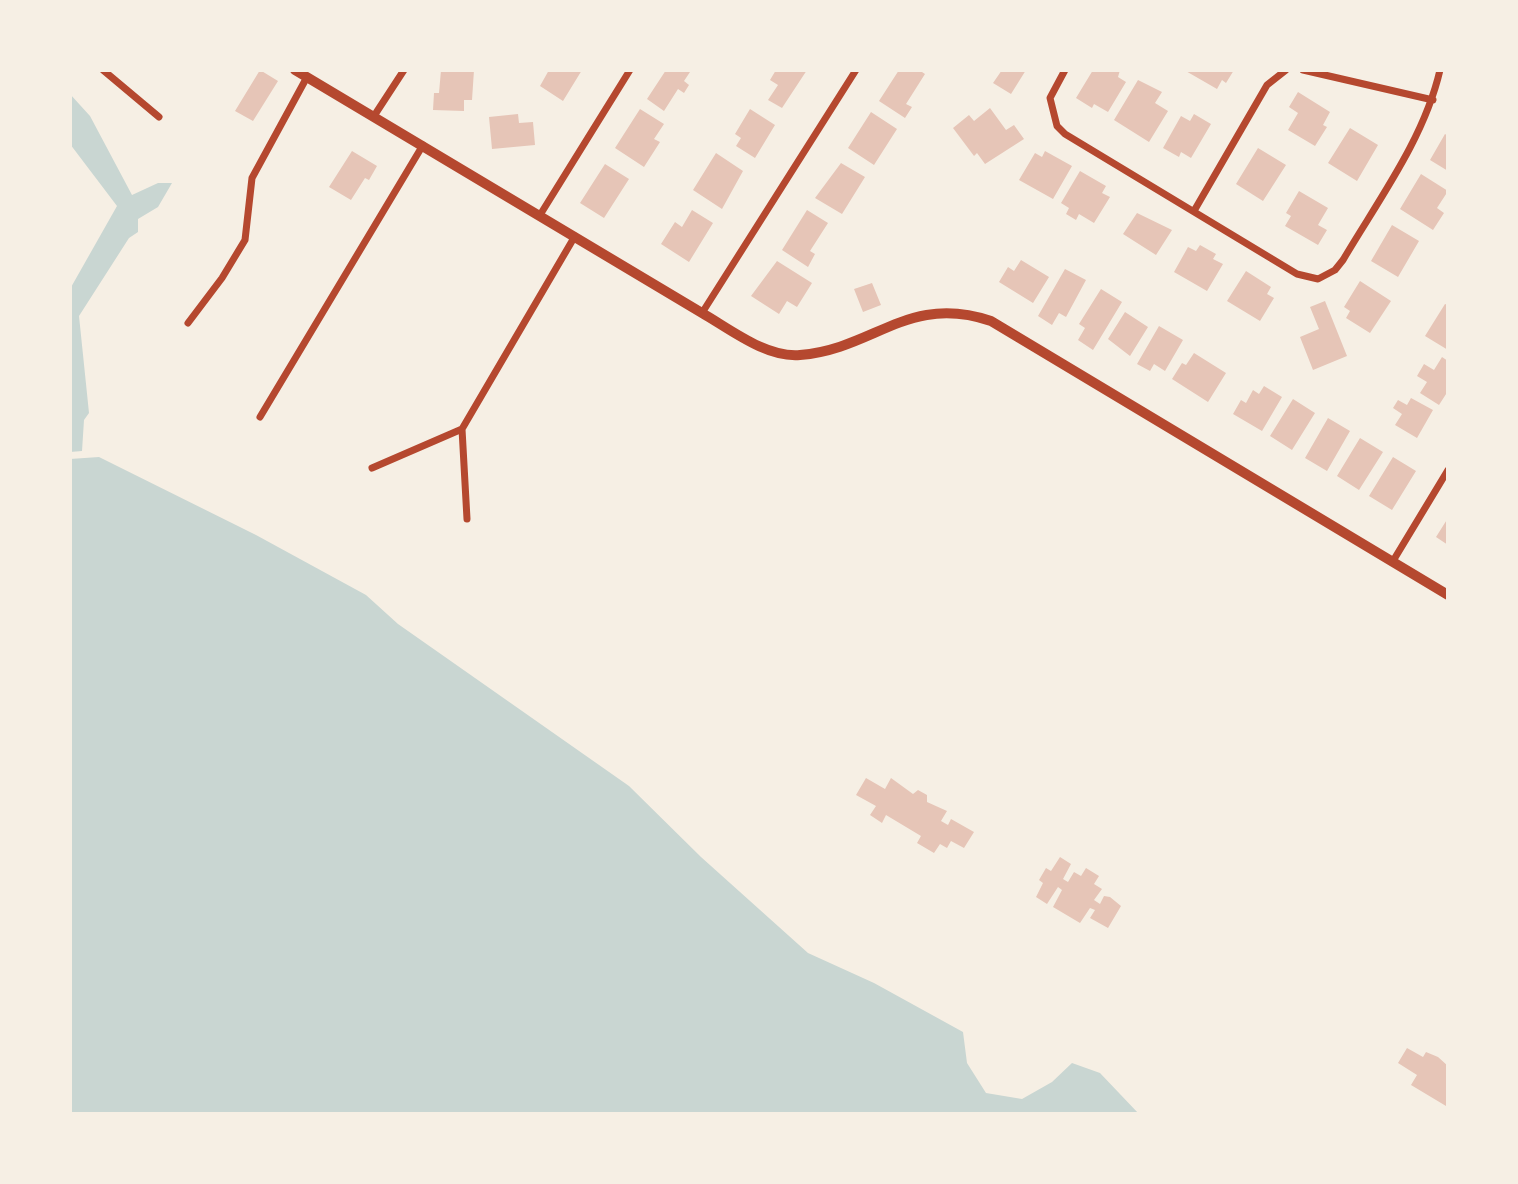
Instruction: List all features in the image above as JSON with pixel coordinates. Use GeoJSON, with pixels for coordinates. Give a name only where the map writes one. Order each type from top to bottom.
{"type":"FeatureCollection","features":[{"type":"Feature","properties":{"kind":"street"},"geometry":{"type":"LineString","coordinates":[[103,70],[159,117]]}},
{"type":"Feature","properties":{"kind":"street"},"geometry":{"type":"LineString","coordinates":[[295,70],[702,313],[766,348],[800,355],[830,350],[918,314],[945,311],[970,314],[991,321],[1448,595]]}},
{"type":"Feature","properties":{"kind":"street"},"geometry":{"type":"LineString","coordinates":[[374,116],[404,70]]}},
{"type":"Feature","properties":{"kind":"street"},"geometry":{"type":"LineString","coordinates":[[540,215],[630,70]]}},
{"type":"Feature","properties":{"kind":"street"},"geometry":{"type":"LineString","coordinates":[[702,313],[856,70]]}},
{"type":"Feature","properties":{"kind":"street"},"geometry":{"type":"LineString","coordinates":[[1065,70],[1050,98],[1057,126],[1065,134],[1297,274],[1318,279],[1326,276],[1343,260],[1411,144],[1433,100],[1440,70]]}},
{"type":"Feature","properties":{"kind":"street"},"geometry":{"type":"LineString","coordinates":[[1194,211],[1267,85],[1286,70]]}},
{"type":"Feature","properties":{"kind":"street"},"geometry":{"type":"LineString","coordinates":[[1303,70],[1433,100]]}},
{"type":"Feature","properties":{"kind":"street"},"geometry":{"type":"LineString","coordinates":[[188,323],[245,240],[252,178],[307,77]]}},
{"type":"Feature","properties":{"kind":"street"},"geometry":{"type":"LineString","coordinates":[[260,417],[423,145]]}},
{"type":"Feature","properties":{"kind":"street"},"geometry":{"type":"LineString","coordinates":[[467,519],[462,429],[575,236]]}},
{"type":"Feature","properties":{"kind":"street"},"geometry":{"type":"LineString","coordinates":[[372,467],[462,429]]}},
{"type":"Feature","properties":{"kind":"street"},"geometry":{"type":"LineString","coordinates":[[1393,561],[1448,470]]}},
{"type":"Feature","properties":{"kind":"shaded area"},"geometry":{"type":"Polygon","coordinates":[[[70,94],[90,116],[132,195],[158,183],[172,183],[158,207],[138,219],[138,232],[129,238],[79,316],[89,413],[84,420],[82,451],[70,452],[70,289],[117,206],[70,144],[70,94]]]}},
{"type":"Feature","properties":{"kind":"shaded area"},"geometry":{"type":"Polygon","coordinates":[[[99,457],[256,535],[366,595],[398,624],[629,786],[701,857],[808,953],[874,983],[963,1032],[967,1063],[986,1093],[1022,1099],[1052,1082],[1072,1063],[1100,1073],[1139,1114],[70,1114],[70,459],[99,457]]]}},
{"type":"Feature","properties":{"kind":"building"},"geometry":{"type":"Polygon","coordinates":[[[260,70],[278,81],[253,121],[235,111],[260,70]]]}},
{"type":"Feature","properties":{"kind":"building"},"geometry":{"type":"Polygon","coordinates":[[[441,70],[474,70],[472,100],[464,100],[464,111],[433,110],[434,93],[439,93],[441,70]]]}},
{"type":"Feature","properties":{"kind":"building"},"geometry":{"type":"Polygon","coordinates":[[[549,70],[582,70],[563,101],[540,86],[549,70]]]}},
{"type":"Feature","properties":{"kind":"building"},"geometry":{"type":"Polygon","coordinates":[[[666,70],[690,72],[684,81],[689,85],[684,93],[678,89],[664,111],[647,99],[666,70]]]}},
{"type":"Feature","properties":{"kind":"building"},"geometry":{"type":"Polygon","coordinates":[[[776,70],[807,70],[782,108],[768,100],[778,85],[770,80],[776,70]]]}},
{"type":"Feature","properties":{"kind":"building"},"geometry":{"type":"Polygon","coordinates":[[[899,70],[919,70],[925,74],[906,104],[912,107],[905,118],[879,101],[899,70]]]}},
{"type":"Feature","properties":{"kind":"building"},"geometry":{"type":"Polygon","coordinates":[[[1002,70],[1026,70],[1011,94],[993,83],[1002,70]]]}},
{"type":"Feature","properties":{"kind":"building"},"geometry":{"type":"Polygon","coordinates":[[[1093,70],[1120,70],[1118,77],[1126,82],[1108,112],[1094,104],[1092,108],[1076,98],[1093,70]]]}},
{"type":"Feature","properties":{"kind":"building"},"geometry":{"type":"Polygon","coordinates":[[[1184,70],[1234,70],[1226,83],[1222,80],[1217,89],[1184,70]]]}},
{"type":"Feature","properties":{"kind":"building"},"geometry":{"type":"Polygon","coordinates":[[[1138,80],[1162,92],[1155,103],[1168,111],[1149,142],[1114,120],[1138,80]]]}},
{"type":"Feature","properties":{"kind":"building"},"geometry":{"type":"Polygon","coordinates":[[[1298,92],[1330,112],[1323,125],[1327,127],[1315,146],[1288,130],[1298,113],[1289,107],[1298,92]]]}},
{"type":"Feature","properties":{"kind":"building"},"geometry":{"type":"Polygon","coordinates":[[[990,108],[1006,130],[1014,125],[1024,139],[985,164],[977,153],[974,156],[953,128],[969,115],[974,121],[990,108]]]}},
{"type":"Feature","properties":{"kind":"building"},"geometry":{"type":"Polygon","coordinates":[[[640,109],[664,124],[654,139],[660,142],[644,167],[615,148],[640,109]]]}},
{"type":"Feature","properties":{"kind":"building"},"geometry":{"type":"Polygon","coordinates":[[[750,109],[775,125],[755,158],[736,146],[741,138],[735,134],[750,109]]]}},
{"type":"Feature","properties":{"kind":"building"},"geometry":{"type":"Polygon","coordinates":[[[871,112],[897,129],[874,165],[848,148],[871,112]]]}},
{"type":"Feature","properties":{"kind":"building"},"geometry":{"type":"Polygon","coordinates":[[[518,114],[519,123],[533,122],[535,145],[492,149],[489,117],[518,114]]]}},
{"type":"Feature","properties":{"kind":"building"},"geometry":{"type":"Polygon","coordinates":[[[1194,114],[1211,124],[1191,158],[1181,152],[1179,157],[1163,148],[1181,116],[1190,121],[1194,114]]]}},
{"type":"Feature","properties":{"kind":"building"},"geometry":{"type":"Polygon","coordinates":[[[1350,128],[1378,145],[1357,181],[1328,163],[1350,128]]]}},
{"type":"Feature","properties":{"kind":"building"},"geometry":{"type":"Polygon","coordinates":[[[1445,134],[1448,136],[1448,171],[1430,160],[1445,134]]]}},
{"type":"Feature","properties":{"kind":"building"},"geometry":{"type":"Polygon","coordinates":[[[1258,148],[1286,165],[1263,201],[1236,184],[1258,148]]]}},
{"type":"Feature","properties":{"kind":"building"},"geometry":{"type":"Polygon","coordinates":[[[352,151],[377,166],[369,180],[365,178],[351,200],[329,187],[352,151]]]}},
{"type":"Feature","properties":{"kind":"building"},"geometry":{"type":"Polygon","coordinates":[[[1045,151],[1072,166],[1053,199],[1019,180],[1035,153],[1042,157],[1045,151]]]}},
{"type":"Feature","properties":{"kind":"building"},"geometry":{"type":"Polygon","coordinates":[[[716,153],[743,171],[722,209],[693,190],[716,153]]]}},
{"type":"Feature","properties":{"kind":"building"},"geometry":{"type":"Polygon","coordinates":[[[841,163],[865,177],[842,214],[815,198],[841,163]]]}},
{"type":"Feature","properties":{"kind":"building"},"geometry":{"type":"Polygon","coordinates":[[[605,164],[629,179],[604,218],[580,203],[605,164]]]}},
{"type":"Feature","properties":{"kind":"building"},"geometry":{"type":"Polygon","coordinates":[[[1080,171],[1106,186],[1102,193],[1110,197],[1094,223],[1079,214],[1076,220],[1066,214],[1069,208],[1061,203],[1080,171]]]}},
{"type":"Feature","properties":{"kind":"building"},"geometry":{"type":"Polygon","coordinates":[[[1421,174],[1448,191],[1437,208],[1444,213],[1433,230],[1400,209],[1421,174]]]}},
{"type":"Feature","properties":{"kind":"building"},"geometry":{"type":"Polygon","coordinates":[[[1299,191],[1328,208],[1318,225],[1327,230],[1318,245],[1285,226],[1291,216],[1286,213],[1299,191]]]}},
{"type":"Feature","properties":{"kind":"building"},"geometry":{"type":"Polygon","coordinates":[[[692,210],[713,223],[689,262],[661,244],[675,222],[682,227],[692,210]]]}},
{"type":"Feature","properties":{"kind":"building"},"geometry":{"type":"Polygon","coordinates":[[[807,210],[828,223],[810,251],[815,254],[808,267],[782,250],[807,210]]]}},
{"type":"Feature","properties":{"kind":"building"},"geometry":{"type":"Polygon","coordinates":[[[1137,213],[1172,230],[1156,255],[1123,234],[1137,213]]]}},
{"type":"Feature","properties":{"kind":"building"},"geometry":{"type":"Polygon","coordinates":[[[1392,225],[1419,241],[1398,277],[1371,261],[1392,225]]]}},
{"type":"Feature","properties":{"kind":"building"},"geometry":{"type":"Polygon","coordinates":[[[1200,245],[1216,254],[1213,259],[1223,264],[1207,291],[1174,272],[1188,247],[1196,251],[1200,245]]]}},
{"type":"Feature","properties":{"kind":"building"},"geometry":{"type":"Polygon","coordinates":[[[1021,260],[1049,277],[1033,303],[999,282],[1008,267],[1014,271],[1021,260]]]}},
{"type":"Feature","properties":{"kind":"building"},"geometry":{"type":"Polygon","coordinates":[[[777,261],[812,283],[797,307],[787,301],[779,314],[751,296],[777,261]]]}},
{"type":"Feature","properties":{"kind":"building"},"geometry":{"type":"Polygon","coordinates":[[[1065,269],[1086,280],[1066,317],[1059,313],[1052,325],[1038,316],[1065,269]]]}},
{"type":"Feature","properties":{"kind":"building"},"geometry":{"type":"Polygon","coordinates":[[[1246,271],[1271,287],[1267,294],[1274,298],[1260,321],[1227,301],[1246,271]]]}},
{"type":"Feature","properties":{"kind":"building"},"geometry":{"type":"Polygon","coordinates":[[[1360,281],[1391,301],[1370,333],[1346,318],[1350,311],[1344,307],[1360,281]]]}},
{"type":"Feature","properties":{"kind":"building"},"geometry":{"type":"Polygon","coordinates":[[[872,283],[881,305],[863,312],[854,289],[872,283]]]}},
{"type":"Feature","properties":{"kind":"building"},"geometry":{"type":"Polygon","coordinates":[[[1101,289],[1122,302],[1093,350],[1078,340],[1085,328],[1079,324],[1101,289]]]}},
{"type":"Feature","properties":{"kind":"building"},"geometry":{"type":"Polygon","coordinates":[[[1325,301],[1347,356],[1313,370],[1300,337],[1319,329],[1310,307],[1325,301]]]}},
{"type":"Feature","properties":{"kind":"building"},"geometry":{"type":"Polygon","coordinates":[[[1445,304],[1448,305],[1448,350],[1425,336],[1445,304]]]}},
{"type":"Feature","properties":{"kind":"building"},"geometry":{"type":"Polygon","coordinates":[[[1125,312],[1148,327],[1130,356],[1108,339],[1125,312]]]}},
{"type":"Feature","properties":{"kind":"building"},"geometry":{"type":"Polygon","coordinates":[[[1159,326],[1183,340],[1165,371],[1154,364],[1150,371],[1137,364],[1159,326]]]}},
{"type":"Feature","properties":{"kind":"building"},"geometry":{"type":"Polygon","coordinates":[[[1194,353],[1226,373],[1208,402],[1172,379],[1182,363],[1186,365],[1194,353]]]}},
{"type":"Feature","properties":{"kind":"building"},"geometry":{"type":"Polygon","coordinates":[[[1442,357],[1448,361],[1448,391],[1439,405],[1420,393],[1427,382],[1417,376],[1424,364],[1434,370],[1442,357]]]}},
{"type":"Feature","properties":{"kind":"building"},"geometry":{"type":"Polygon","coordinates":[[[1264,386],[1282,397],[1262,431],[1233,414],[1241,400],[1246,403],[1253,390],[1259,394],[1264,386]]]}},
{"type":"Feature","properties":{"kind":"building"},"geometry":{"type":"Polygon","coordinates":[[[1411,398],[1433,410],[1417,438],[1395,425],[1402,414],[1393,408],[1398,400],[1407,405],[1411,398]]]}},
{"type":"Feature","properties":{"kind":"building"},"geometry":{"type":"Polygon","coordinates":[[[1293,399],[1315,413],[1292,450],[1270,436],[1293,399]]]}},
{"type":"Feature","properties":{"kind":"building"},"geometry":{"type":"Polygon","coordinates":[[[1328,418],[1350,431],[1327,471],[1305,458],[1328,418]]]}},
{"type":"Feature","properties":{"kind":"building"},"geometry":{"type":"Polygon","coordinates":[[[1360,438],[1383,452],[1359,490],[1337,476],[1360,438]]]}},
{"type":"Feature","properties":{"kind":"building"},"geometry":{"type":"Polygon","coordinates":[[[1393,457],[1416,471],[1392,510],[1369,496],[1393,457]]]}},
{"type":"Feature","properties":{"kind":"building"},"geometry":{"type":"Polygon","coordinates":[[[1448,518],[1448,545],[1436,537],[1448,518]]]}},
{"type":"Feature","properties":{"kind":"building"},"geometry":{"type":"Polygon","coordinates":[[[866,778],[885,789],[891,778],[913,794],[918,790],[927,795],[927,802],[947,811],[941,821],[948,825],[951,819],[974,832],[964,848],[951,841],[947,848],[940,844],[934,853],[917,843],[921,836],[886,815],[882,823],[870,815],[876,806],[856,795],[866,778]]]}},
{"type":"Feature","properties":{"kind":"building"},"geometry":{"type":"Polygon","coordinates":[[[1060,857],[1071,864],[1063,879],[1068,882],[1074,872],[1081,876],[1086,868],[1099,876],[1094,884],[1102,889],[1094,900],[1100,904],[1104,896],[1110,897],[1121,906],[1108,928],[1090,918],[1095,910],[1090,908],[1080,923],[1053,907],[1062,890],[1058,887],[1047,904],[1036,897],[1043,883],[1039,880],[1046,868],[1051,871],[1060,857]]]}},
{"type":"Feature","properties":{"kind":"building"},"geometry":{"type":"Polygon","coordinates":[[[1407,1048],[1423,1057],[1426,1052],[1438,1057],[1448,1066],[1446,1106],[1411,1085],[1417,1075],[1398,1063],[1407,1048]]]}}]}
